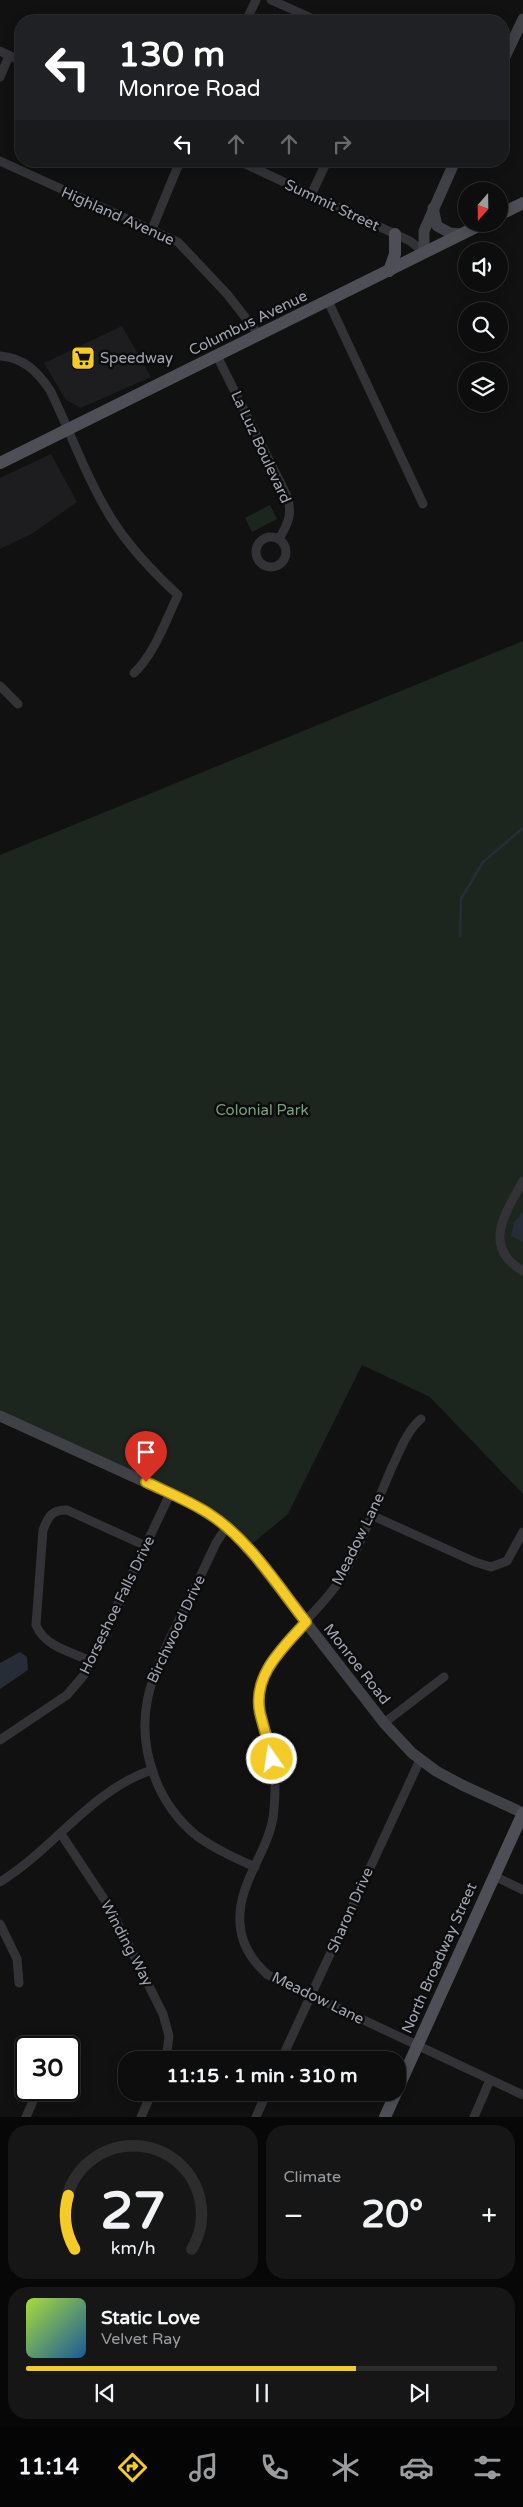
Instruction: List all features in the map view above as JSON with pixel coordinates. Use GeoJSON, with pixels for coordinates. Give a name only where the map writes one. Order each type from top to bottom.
{"type":"FeatureCollection","features":[{"type":"Feature","properties":{"kind":"main road"},"geometry":{"type":"LineString","coordinates":[[508,210],[523,203]]}},
{"type":"Feature","properties":{"kind":"main road","name":"Columbus Avenue"},"geometry":{"type":"LineString","coordinates":[[0,463],[465,232]]}},
{"type":"Feature","properties":{"kind":"main road"},"geometry":{"type":"LineString","coordinates":[[389,271],[395,254],[394,234]]}},
{"type":"Feature","properties":{"kind":"main road","name":"North Broadway Street"},"geometry":{"type":"LineString","coordinates":[[386,2117],[523,1813]]}},
{"type":"Feature","properties":{"kind":"street"},"geometry":{"type":"LineString","coordinates":[[249,15],[256,0]]}},
{"type":"Feature","properties":{"kind":"street"},"geometry":{"type":"LineString","coordinates":[[271,0],[305,15]]}},
{"type":"Feature","properties":{"kind":"street"},"geometry":{"type":"LineString","coordinates":[[509,48],[523,19]]}},
{"type":"Feature","properties":{"kind":"street"},"geometry":{"type":"LineString","coordinates":[[0,51],[15,58]]}},
{"type":"Feature","properties":{"kind":"street"},"geometry":{"type":"LineString","coordinates":[[0,76],[9,56]]}},
{"type":"Feature","properties":{"kind":"street","name":"Highland Avenue"},"geometry":{"type":"LineString","coordinates":[[0,161],[178,242],[228,294],[259,335]]}},
{"type":"Feature","properties":{"kind":"street"},"geometry":{"type":"LineString","coordinates":[[152,229],[178,167]]}},
{"type":"Feature","properties":{"kind":"street","name":"Summit Street"},"geometry":{"type":"LineString","coordinates":[[252,167],[410,241],[424,252]]}},
{"type":"Feature","properties":{"kind":"street"},"geometry":{"type":"LineString","coordinates":[[311,195],[324,167]]}},
{"type":"Feature","properties":{"kind":"street"},"geometry":{"type":"LineString","coordinates":[[424,252],[424,231],[453,167]]}},
{"type":"Feature","properties":{"kind":"street"},"geometry":{"type":"LineString","coordinates":[[433,208],[437,226],[450,233],[461,234]]}},
{"type":"Feature","properties":{"kind":"street"},"geometry":{"type":"LineString","coordinates":[[328,301],[423,504]]}},
{"type":"Feature","properties":{"kind":"street"},"geometry":{"type":"LineString","coordinates":[[0,356],[20,360],[34,369],[50,390],[87,472],[113,521],[131,546],[178,596],[152,649],[143,664],[134,673]]}},
{"type":"Feature","properties":{"kind":"street","name":"La Luz Boulevard"},"geometry":{"type":"LineString","coordinates":[[217,356],[287,496],[290,508],[289,520],[279,539]]}},
{"type":"Feature","properties":{"kind":"street"},"geometry":{"type":"LineString","coordinates":[[0,686],[18,704]]}},
{"type":"Feature","properties":{"kind":"street"},"geometry":{"type":"LineString","coordinates":[[523,1182],[505,1213],[498,1233],[503,1252],[511,1264],[523,1271]]}},
{"type":"Feature","properties":{"kind":"street","name":"Monroe Road"},"geometry":{"type":"LineString","coordinates":[[0,1416],[170,1494],[209,1514],[227,1526],[256,1558],[384,1723],[420,1760],[462,1785],[523,1813]]}},
{"type":"Feature","properties":{"kind":"street","name":"Meadow Lane"},"geometry":{"type":"LineString","coordinates":[[421,1419],[413,1426],[401,1447],[342,1576],[320,1608],[271,1662],[261,1690],[260,1713],[270,1747],[275,1789],[274,1811],[270,1831],[240,1902],[240,1926],[246,1948],[259,1967],[268,1975],[311,1997],[523,2095]]}},
{"type":"Feature","properties":{"kind":"street","name":"Horseshoe Falls Drive"},"geometry":{"type":"LineString","coordinates":[[0,1740],[67,1695],[84,1675],[170,1494]]}},
{"type":"Feature","properties":{"kind":"street"},"geometry":{"type":"LineString","coordinates":[[91,1661],[48,1642],[39,1634],[36,1625],[43,1530],[46,1520],[58,1509],[68,1510],[146,1546]]}},
{"type":"Feature","properties":{"kind":"street"},"geometry":{"type":"LineString","coordinates":[[371,1515],[475,1562],[491,1567],[507,1561],[523,1532]]}},
{"type":"Feature","properties":{"kind":"street","name":"Birchwood Drive"},"geometry":{"type":"LineString","coordinates":[[227,1526],[165,1648],[148,1692],[144,1727],[152,1770],[166,1800],[188,1828],[211,1846],[255,1866]]}},
{"type":"Feature","properties":{"kind":"street"},"geometry":{"type":"LineString","coordinates":[[384,1723],[444,1677]]}},
{"type":"Feature","properties":{"kind":"street","name":"Sharon Drive"},"geometry":{"type":"LineString","coordinates":[[285,2051],[420,1760]]}},
{"type":"Feature","properties":{"kind":"street"},"geometry":{"type":"LineString","coordinates":[[0,1882],[26,1865],[116,1785],[133,1776],[152,1770]]}},
{"type":"Feature","properties":{"kind":"street","name":"Winding Way"},"geometry":{"type":"LineString","coordinates":[[61,1834],[110,1908],[164,2014],[168,2036],[167,2051]]}},
{"type":"Feature","properties":{"kind":"street"},"geometry":{"type":"LineString","coordinates":[[494,1876],[523,1890]]}},
{"type":"Feature","properties":{"kind":"street"},"geometry":{"type":"LineString","coordinates":[[0,1924],[17,1958],[19,1983]]}},
{"type":"Feature","properties":{"kind":"street"},"geometry":{"type":"LineString","coordinates":[[474,2117],[490,2080]]}},
{"type":"Feature","properties":{"kind":"street"},"geometry":{"type":"LineString","coordinates":[[26,2117],[33,2101]]}},
{"type":"Feature","properties":{"kind":"street"},"geometry":{"type":"LineString","coordinates":[[141,2117],[148,2101]]}},
{"type":"Feature","properties":{"kind":"street"},"geometry":{"type":"LineString","coordinates":[[256,2117],[263,2101]]}},
{"type":"Feature","properties":{"kind":"shaded area"},"geometry":{"type":"Polygon","coordinates":[[[122,326],[151,377],[81,408],[66,400],[44,363],[122,326]]]}},
{"type":"Feature","properties":{"kind":"shaded area"},"geometry":{"type":"Polygon","coordinates":[[[51,454],[77,502],[33,533],[0,549],[0,478],[51,454]]]}},
{"type":"Feature","properties":{"kind":"shaded area"},"geometry":{"type":"Polygon","coordinates":[[[523,1212],[523,1242],[511,1236],[514,1222],[523,1212]]]}},
{"type":"Feature","properties":{"kind":"shaded area"},"geometry":{"type":"Polygon","coordinates":[[[20,1652],[27,1657],[28,1670],[0,1689],[0,1663],[20,1652]]]}},
{"type":"Feature","properties":{"kind":"green space"},"geometry":{"type":"Polygon","coordinates":[[[270,505],[277,519],[252,532],[245,518],[270,505]]]}},
{"type":"Feature","properties":{"kind":"green space","name":"Colonial Park"},"geometry":{"type":"Polygon","coordinates":[[[523,641],[523,1494],[430,1397],[362,1365],[288,1514],[247,1548],[227,1526],[0,1416],[0,855],[523,641]]]}},
{"type":"Feature","properties":{"kind":"waterway"},"geometry":{"type":"LineString","coordinates":[[460,936],[461,899],[483,862],[523,828]]}},
{"type":"Feature","properties":{"kind":"place","name":"Speedway"},"geometry":{"type":"Point","coordinates":[83,358]}},
{"type":"Feature","properties":{"kind":"route"},"geometry":{"type":"LineString","coordinates":[[146,1482],[189,1502],[227,1526],[256,1558],[306,1622],[271,1662],[261,1690],[260,1713],[272,1759]]}}]}
